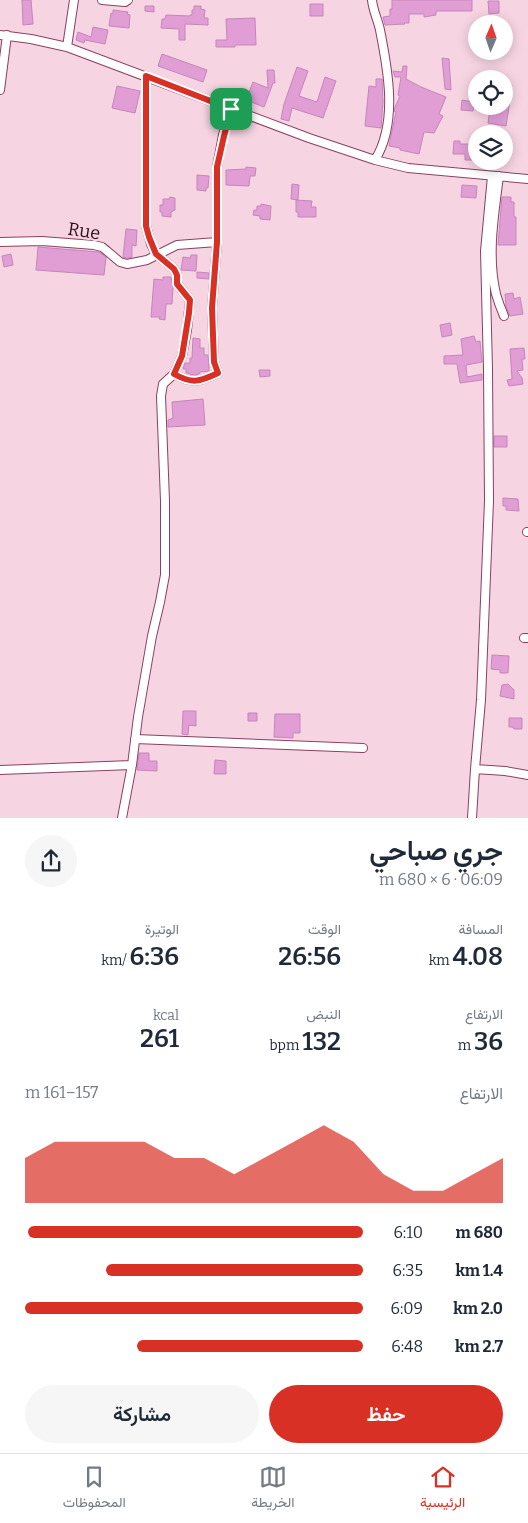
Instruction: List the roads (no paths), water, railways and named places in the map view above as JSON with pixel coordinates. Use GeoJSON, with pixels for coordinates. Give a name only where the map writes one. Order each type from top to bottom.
{"type":"FeatureCollection","features":[{"type":"Feature","properties":{"kind":"street"},"geometry":{"type":"LineString","coordinates":[[67,47],[74,0]]}},
{"type":"Feature","properties":{"kind":"street"},"geometry":{"type":"LineString","coordinates":[[102,0],[125,2],[128,0]]}},
{"type":"Feature","properties":{"kind":"street"},"geometry":{"type":"LineString","coordinates":[[372,0],[379,27],[389,84],[383,148],[375,160]]}},
{"type":"Feature","properties":{"kind":"street"},"geometry":{"type":"LineString","coordinates":[[0,89],[3,35],[31,39],[67,47],[309,138],[375,160],[408,168],[528,179]]}},
{"type":"Feature","properties":{"kind":"street"},"geometry":{"type":"LineString","coordinates":[[122,818],[152,636],[165,575],[165,501],[161,396],[163,384],[174,374],[182,356],[190,300],[177,284],[177,275],[174,269],[156,254],[146,226],[146,76]]}},
{"type":"Feature","properties":{"kind":"street"},"geometry":{"type":"LineString","coordinates":[[174,374],[186,381],[204,379],[218,373],[214,362],[212,308],[217,242],[217,167],[231,109]]}},
{"type":"Feature","properties":{"kind":"street"},"geometry":{"type":"LineString","coordinates":[[495,176],[493,277],[496,296],[504,316]]}},
{"type":"Feature","properties":{"kind":"street"},"geometry":{"type":"LineString","coordinates":[[472,818],[481,700],[489,501],[488,369],[484,251],[495,176]]}},
{"type":"Feature","properties":{"kind":"street","name":"Rue"},"geometry":{"type":"LineString","coordinates":[[0,242],[42,241],[94,245],[102,247],[120,262],[128,264],[147,260],[177,244],[217,242]]}},
{"type":"Feature","properties":{"kind":"street"},"geometry":{"type":"LineString","coordinates":[[135,740],[363,748]]}},
{"type":"Feature","properties":{"kind":"street"},"geometry":{"type":"LineString","coordinates":[[0,770],[132,766]]}},
{"type":"Feature","properties":{"kind":"street"},"geometry":{"type":"LineString","coordinates":[[475,769],[528,775]]}}]}
